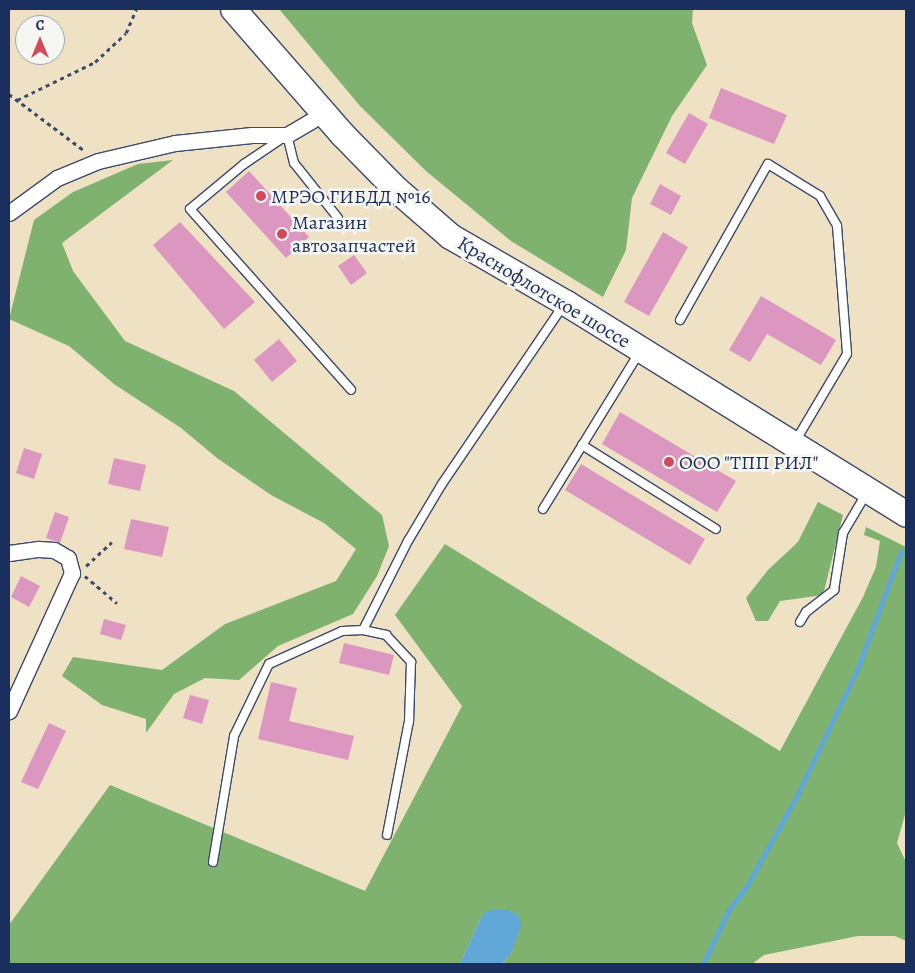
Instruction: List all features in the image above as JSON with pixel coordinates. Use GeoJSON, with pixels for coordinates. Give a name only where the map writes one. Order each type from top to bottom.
{"type":"FeatureCollection","features":[{"type":"Feature","properties":{"kind":"main road","name":"Краснофлотское шоссе"},"geometry":{"type":"LineString","coordinates":[[233,9],[323,114],[396,189],[450,236],[566,303],[867,492],[906,514]]}},
{"type":"Feature","properties":{"kind":"street"},"geometry":{"type":"LineString","coordinates":[[9,213],[57,178],[98,161],[175,143],[252,134],[287,135],[323,114]]}},
{"type":"Feature","properties":{"kind":"street"},"geometry":{"type":"LineString","coordinates":[[9,553],[39,549],[54,550],[68,558],[72,574],[9,711]]}},
{"type":"Feature","properties":{"kind":"lane"},"geometry":{"type":"LineString","coordinates":[[338,218],[294,163],[287,135],[244,164],[190,209],[351,390]]}},
{"type":"Feature","properties":{"kind":"lane"},"geometry":{"type":"LineString","coordinates":[[680,320],[768,164],[820,196],[837,226],[847,354],[793,446]]}},
{"type":"Feature","properties":{"kind":"lane"},"geometry":{"type":"LineString","coordinates":[[363,630],[442,484],[566,303]]}},
{"type":"Feature","properties":{"kind":"lane"},"geometry":{"type":"LineString","coordinates":[[544,510],[640,350]]}},
{"type":"Feature","properties":{"kind":"lane"},"geometry":{"type":"LineString","coordinates":[[582,446],[716,529]]}},
{"type":"Feature","properties":{"kind":"lane"},"geometry":{"type":"LineString","coordinates":[[800,622],[806,612],[834,590],[843,533],[867,492]]}},
{"type":"Feature","properties":{"kind":"lane"},"geometry":{"type":"LineString","coordinates":[[213,862],[234,736],[269,664],[342,631],[363,630],[386,635],[412,662],[409,721],[387,835]]}},
{"type":"Feature","properties":{"kind":"path"},"geometry":{"type":"LineString","coordinates":[[17,100],[95,62],[126,33],[136,9]]}},
{"type":"Feature","properties":{"kind":"path"},"geometry":{"type":"LineString","coordinates":[[9,94],[98,161]]}},
{"type":"Feature","properties":{"kind":"path"},"geometry":{"type":"LineString","coordinates":[[112,542],[82,570],[88,580],[116,603]]}},
{"type":"Feature","properties":{"kind":"green space"},"geometry":{"type":"Polygon","coordinates":[[[279,9],[693,9],[692,23],[707,65],[672,116],[632,198],[626,250],[603,297],[511,241],[426,171],[360,106],[279,9]]]}},
{"type":"Feature","properties":{"kind":"green space"},"geometry":{"type":"Polygon","coordinates":[[[173,160],[62,243],[73,271],[125,341],[234,391],[382,515],[389,546],[377,576],[353,614],[278,646],[239,680],[205,678],[174,694],[146,733],[146,719],[102,705],[62,676],[73,657],[162,670],[225,624],[336,581],[356,549],[324,523],[271,495],[217,458],[181,428],[114,384],[69,346],[9,319],[34,220],[73,192],[138,164],[173,160]]]}},
{"type":"Feature","properties":{"kind":"green space"},"geometry":{"type":"Polygon","coordinates":[[[818,502],[843,515],[823,595],[780,601],[768,621],[756,621],[746,598],[768,570],[798,542],[818,502]]]}},
{"type":"Feature","properties":{"kind":"green space"},"geometry":{"type":"Polygon","coordinates":[[[866,527],[906,547],[906,811],[897,843],[906,862],[906,941],[895,936],[858,936],[764,955],[752,964],[502,964],[511,954],[520,926],[518,916],[511,911],[480,920],[460,964],[9,964],[9,925],[110,785],[365,891],[462,706],[395,615],[445,544],[780,751],[863,597],[876,567],[880,541],[864,535],[866,527]]]}},
{"type":"Feature","properties":{"kind":"water"},"geometry":{"type":"Polygon","coordinates":[[[496,909],[511,911],[519,916],[521,926],[511,954],[502,964],[460,964],[480,920],[486,912],[496,909]]]}},
{"type":"Feature","properties":{"kind":"building"},"geometry":{"type":"Polygon","coordinates":[[[721,88],[787,115],[774,144],[709,118],[721,88]]]}},
{"type":"Feature","properties":{"kind":"building"},"geometry":{"type":"Polygon","coordinates":[[[689,113],[708,124],[685,164],[666,153],[689,113]]]}},
{"type":"Feature","properties":{"kind":"building"},"geometry":{"type":"Polygon","coordinates":[[[249,171],[309,237],[286,258],[226,192],[249,171]]]}},
{"type":"Feature","properties":{"kind":"building"},"geometry":{"type":"Polygon","coordinates":[[[660,184],[681,196],[671,215],[650,204],[660,184]]]}},
{"type":"Feature","properties":{"kind":"building"},"geometry":{"type":"Polygon","coordinates":[[[180,222],[255,302],[224,329],[153,245],[180,222]]]}},
{"type":"Feature","properties":{"kind":"building"},"geometry":{"type":"Polygon","coordinates":[[[663,232],[688,247],[649,316],[624,302],[663,232]]]}},
{"type":"Feature","properties":{"kind":"building"},"geometry":{"type":"Polygon","coordinates":[[[354,255],[367,273],[351,285],[338,266],[354,255]]]}},
{"type":"Feature","properties":{"kind":"building"},"geometry":{"type":"Polygon","coordinates":[[[761,296],[836,340],[821,365],[767,334],[750,362],[729,350],[761,296]]]}},
{"type":"Feature","properties":{"kind":"building"},"geometry":{"type":"Polygon","coordinates":[[[279,339],[297,361],[272,382],[254,360],[279,339]]]}},
{"type":"Feature","properties":{"kind":"building","name":"ООО \"ТПП РИЛ\""},"geometry":{"type":"Polygon","coordinates":[[[620,412],[736,481],[717,512],[602,444],[620,412]]]}},
{"type":"Feature","properties":{"kind":"building"},"geometry":{"type":"Polygon","coordinates":[[[24,448],[42,454],[34,479],[16,473],[24,448]]]}},
{"type":"Feature","properties":{"kind":"building"},"geometry":{"type":"Polygon","coordinates":[[[114,458],[146,465],[140,491],[108,484],[114,458]]]}},
{"type":"Feature","properties":{"kind":"building"},"geometry":{"type":"Polygon","coordinates":[[[581,464],[705,539],[690,565],[565,490],[581,464]]]}},
{"type":"Feature","properties":{"kind":"building"},"geometry":{"type":"Polygon","coordinates":[[[55,512],[69,517],[60,543],[46,538],[55,512]]]}},
{"type":"Feature","properties":{"kind":"building"},"geometry":{"type":"Polygon","coordinates":[[[131,519],[169,527],[162,557],[124,549],[131,519]]]}},
{"type":"Feature","properties":{"kind":"building"},"geometry":{"type":"Polygon","coordinates":[[[21,576],[40,586],[29,607],[11,597],[21,576]]]}},
{"type":"Feature","properties":{"kind":"building"},"geometry":{"type":"Polygon","coordinates":[[[104,619],[126,625],[121,640],[100,634],[104,619]]]}},
{"type":"Feature","properties":{"kind":"building"},"geometry":{"type":"Polygon","coordinates":[[[344,643],[394,655],[389,675],[339,663],[344,643]]]}},
{"type":"Feature","properties":{"kind":"building"},"geometry":{"type":"Polygon","coordinates":[[[271,682],[297,688],[289,721],[354,736],[348,760],[258,739],[271,682]]]}},
{"type":"Feature","properties":{"kind":"building"},"geometry":{"type":"Polygon","coordinates":[[[190,695],[209,700],[202,724],[183,718],[190,695]]]}},
{"type":"Feature","properties":{"kind":"building"},"geometry":{"type":"Polygon","coordinates":[[[49,723],[66,731],[38,789],[21,782],[49,723]]]}},
{"type":"Feature","properties":{"kind":"waterway"},"geometry":{"type":"LineString","coordinates":[[703,964],[729,910],[747,886],[797,796],[858,668],[901,552]]}},
{"type":"Feature","properties":{"kind":"place","name":"МРЭО ГИБДД №16"},"geometry":{"type":"Point","coordinates":[261,196]}},
{"type":"Feature","properties":{"kind":"place","name":"Магазин автозапчастей"},"geometry":{"type":"Point","coordinates":[282,234]}},
{"type":"Feature","properties":{"kind":"place","name":"ООО \"ТПП РИЛ\""},"geometry":{"type":"Point","coordinates":[669,462]}}]}
